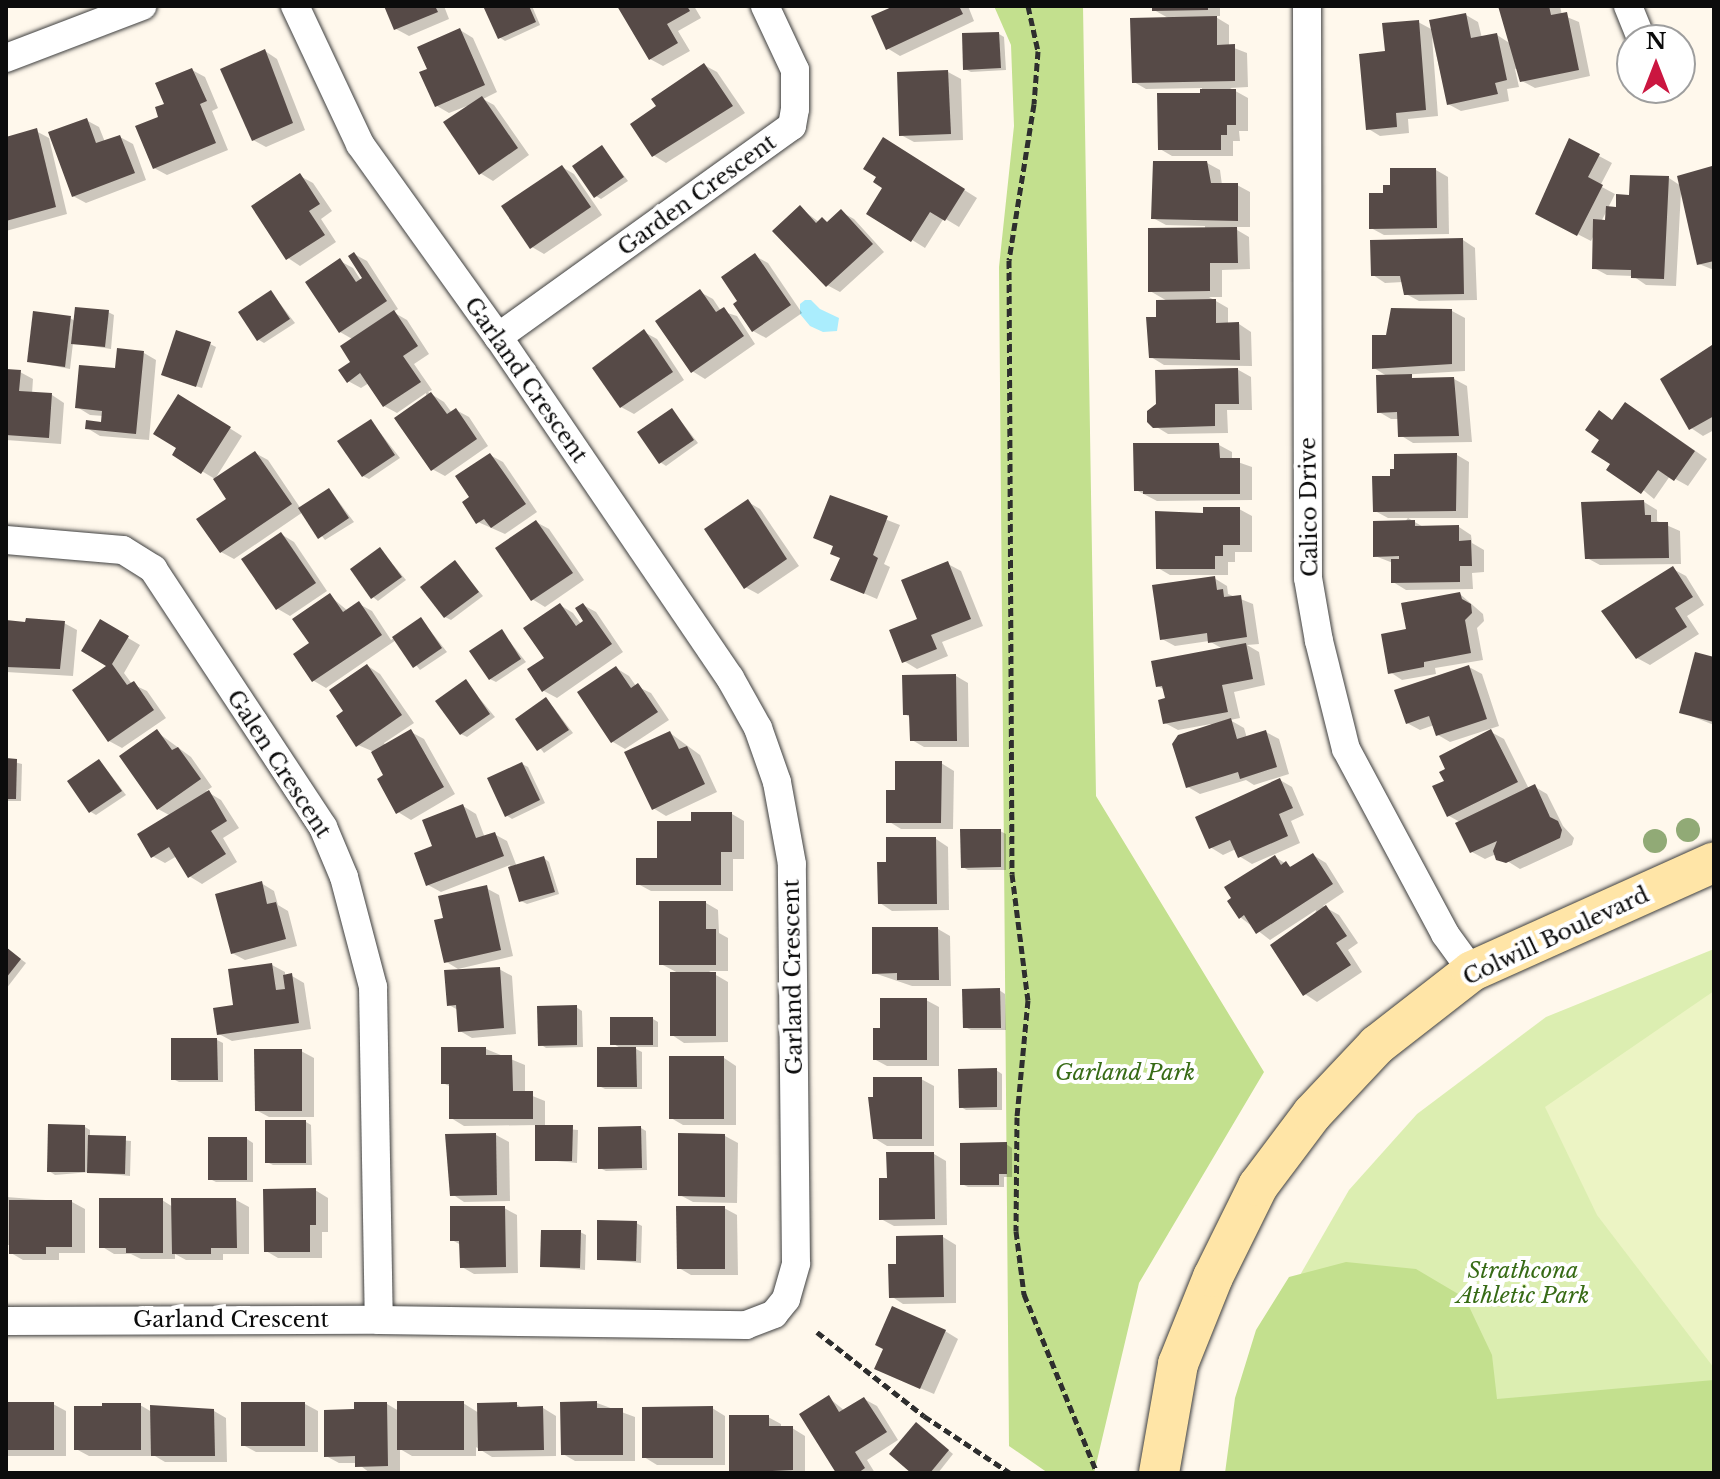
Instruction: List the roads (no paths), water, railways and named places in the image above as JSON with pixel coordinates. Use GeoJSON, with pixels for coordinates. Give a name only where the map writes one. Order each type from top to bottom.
{"type":"FeatureCollection","features":[{"type":"Feature","properties":{"kind":"street"},"geometry":{"type":"LineString","coordinates":[[6,58],[142,6]]}},
{"type":"Feature","properties":{"kind":"street","name":"Garland Crescent"},"geometry":{"type":"LineString","coordinates":[[6,1321],[379,1320],[746,1325],[774,1314],[786,1299],[796,1263],[792,864],[777,782],[758,728],[730,678],[498,337],[360,144],[295,6]]}},
{"type":"Feature","properties":{"kind":"street","name":"Garden Crescent"},"geometry":{"type":"LineString","coordinates":[[498,337],[792,126],[795,70],[765,6]]}},
{"type":"Feature","properties":{"kind":"street","name":"Calico Drive"},"geometry":{"type":"LineString","coordinates":[[1307,6],[1308,578],[1319,641],[1346,749],[1445,934],[1472,971]]}},
{"type":"Feature","properties":{"kind":"street","name":"Galen Crescent"},"geometry":{"type":"LineString","coordinates":[[6,540],[123,550],[153,569],[323,827],[344,877],[373,987],[379,1320]]}},
{"type":"Feature","properties":{"kind":"street","name":"Colwill Boulevard"},"geometry":{"type":"LineString","coordinates":[[1159,1473],[1178,1364],[1213,1277],[1258,1186],[1312,1114],[1377,1045],[1472,971],[1714,862]]}},
{"type":"Feature","properties":{"kind":"water"},"geometry":{"type":"Polygon","coordinates":[[[811,300],[820,309],[839,318],[837,331],[823,332],[810,326],[800,314],[800,304],[811,300]]]}},
{"type":"Feature","properties":{"kind":"park label","name":"Garland Park"},"geometry":{"type":"Point","coordinates":[1125,1073]}},
{"type":"Feature","properties":{"kind":"park label","name":"Strathcona Athletic Park"},"geometry":{"type":"Point","coordinates":[1523,1282]}}]}
